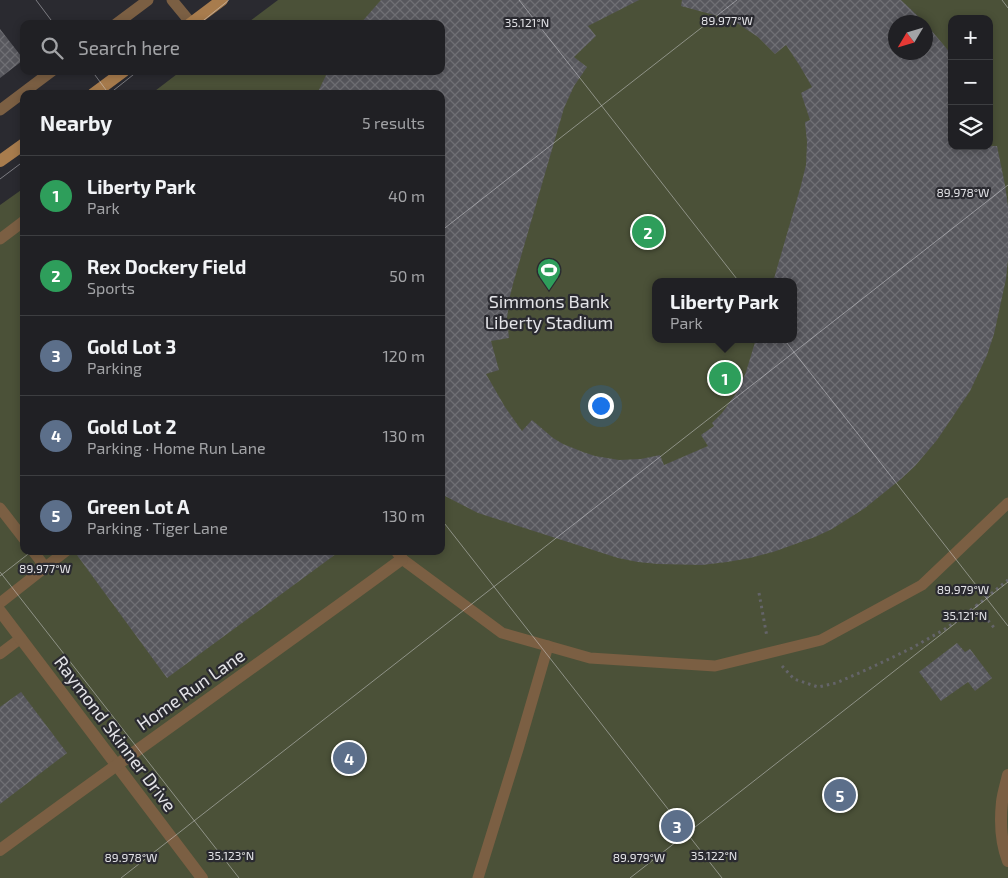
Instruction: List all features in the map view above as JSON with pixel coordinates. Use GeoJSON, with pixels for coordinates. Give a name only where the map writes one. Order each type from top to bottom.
{"type":"FeatureCollection","features":[{"type":"Feature","properties":{"kind":"main road"},"geometry":{"type":"LineString","coordinates":[[195,20],[222,0]]}},
{"type":"Feature","properties":{"kind":"main road"},"geometry":{"type":"LineString","coordinates":[[98,90],[119,75]]}},
{"type":"Feature","properties":{"kind":"main road"},"geometry":{"type":"LineString","coordinates":[[0,161],[20,147]]}},
{"type":"Feature","properties":{"kind":"street","name":"Home Run Lane"},"geometry":{"type":"LineString","coordinates":[[0,850],[116,764],[334,609],[399,555]]}},
{"type":"Feature","properties":{"kind":"street","name":"Raymond Skinner Drive"},"geometry":{"type":"LineString","coordinates":[[0,611],[202,878]]}},
{"type":"Feature","properties":{"kind":"street"},"geometry":{"type":"LineString","coordinates":[[1008,775],[1002,802],[1001,829],[1008,861]]}},
{"type":"Feature","properties":{"kind":"lane"},"geometry":{"type":"LineString","coordinates":[[121,20],[148,0]]}},
{"type":"Feature","properties":{"kind":"lane"},"geometry":{"type":"LineString","coordinates":[[172,0],[189,20]]}},
{"type":"Feature","properties":{"kind":"lane"},"geometry":{"type":"LineString","coordinates":[[27,90],[47,75]]}},
{"type":"Feature","properties":{"kind":"lane"},"geometry":{"type":"LineString","coordinates":[[0,110],[20,95]]}},
{"type":"Feature","properties":{"kind":"lane"},"geometry":{"type":"LineString","coordinates":[[0,239],[20,223]]}},
{"type":"Feature","properties":{"kind":"lane"},"geometry":{"type":"LineString","coordinates":[[399,555],[502,633],[590,658],[715,666],[821,640],[922,585],[1008,503]]}},
{"type":"Feature","properties":{"kind":"lane"},"geometry":{"type":"LineString","coordinates":[[0,508],[20,534]]}},
{"type":"Feature","properties":{"kind":"lane"},"geometry":{"type":"LineString","coordinates":[[36,555],[45,568]]}},
{"type":"Feature","properties":{"kind":"lane"},"geometry":{"type":"LineString","coordinates":[[0,603],[61,555]]}},
{"type":"Feature","properties":{"kind":"lane"},"geometry":{"type":"LineString","coordinates":[[0,654],[21,638]]}},
{"type":"Feature","properties":{"kind":"lane"},"geometry":{"type":"LineString","coordinates":[[478,878],[548,646]]}},
{"type":"Feature","properties":{"kind":"path"},"geometry":{"type":"LineString","coordinates":[[759,594],[770,652],[794,679],[818,687],[836,683],[866,670],[945,630],[1008,580]]}},
{"type":"Feature","properties":{"kind":"path"},"geometry":{"type":"LineString","coordinates":[[976,606],[996,630]]}},
{"type":"Feature","properties":{"kind":"green space"},"geometry":{"type":"Polygon","coordinates":[[[278,0],[1008,0],[1008,878],[0,878],[0,205],[20,191],[20,555],[445,555],[445,90],[156,90],[176,75],[445,75],[445,20],[251,20],[278,0]]]}},
{"type":"Feature","properties":{"kind":"building","name":"Simmons Bank Liberty Stadium"},"geometry":{"type":"Polygon","coordinates":[[[381,0],[639,0],[588,26],[596,36],[574,57],[587,67],[574,86],[564,108],[513,284],[507,318],[509,338],[491,341],[499,370],[486,374],[505,407],[522,431],[532,420],[553,438],[583,452],[619,460],[641,459],[660,455],[664,465],[708,446],[701,435],[714,426],[712,423],[722,413],[737,392],[746,372],[755,343],[797,343],[797,278],[774,278],[806,165],[807,142],[805,122],[810,120],[801,93],[812,87],[786,45],[775,54],[758,37],[737,23],[681,6],[682,0],[901,0],[917,15],[888,15],[888,60],[933,60],[933,32],[948,50],[948,150],[993,150],[993,146],[997,146],[1008,206],[1006,279],[994,334],[987,355],[970,391],[937,440],[915,466],[865,508],[832,529],[815,537],[750,558],[702,565],[658,564],[618,558],[478,513],[445,496],[445,90],[319,90],[326,75],[445,75],[445,20],[364,20],[381,0]]]}},
{"type":"Feature","properties":{"kind":"building"},"geometry":{"type":"Polygon","coordinates":[[[0,29],[20,55],[20,63],[0,78],[0,29]]]}},
{"type":"Feature","properties":{"kind":"building"},"geometry":{"type":"Polygon","coordinates":[[[77,555],[335,555],[167,678],[77,555]]]}},
{"type":"Feature","properties":{"kind":"building"},"geometry":{"type":"Polygon","coordinates":[[[957,643],[965,652],[970,649],[992,678],[975,691],[968,682],[941,701],[919,672],[957,643]]]}},
{"type":"Feature","properties":{"kind":"building"},"geometry":{"type":"Polygon","coordinates":[[[21,692],[67,753],[0,804],[0,707],[21,692]]]}},
{"type":"Feature","properties":{"kind":"place","name":"Rex Dockery Field"},"geometry":{"type":"Point","coordinates":[648,232]}},
{"type":"Feature","properties":{"kind":"place","name":"Simmons Bank Liberty Stadium"},"geometry":{"type":"Point","coordinates":[549,291]}},
{"type":"Feature","properties":{"kind":"place","name":"Liberty Park"},"geometry":{"type":"Point","coordinates":[725,378]}},
{"type":"Feature","properties":{"kind":"place","name":"Gold Lot 2"},"geometry":{"type":"Point","coordinates":[349,758]}},
{"type":"Feature","properties":{"kind":"place","name":"Green Lot A"},"geometry":{"type":"Point","coordinates":[840,795]}},
{"type":"Feature","properties":{"kind":"place","name":"Gold Lot 3"},"geometry":{"type":"Point","coordinates":[677,826]}}]}
